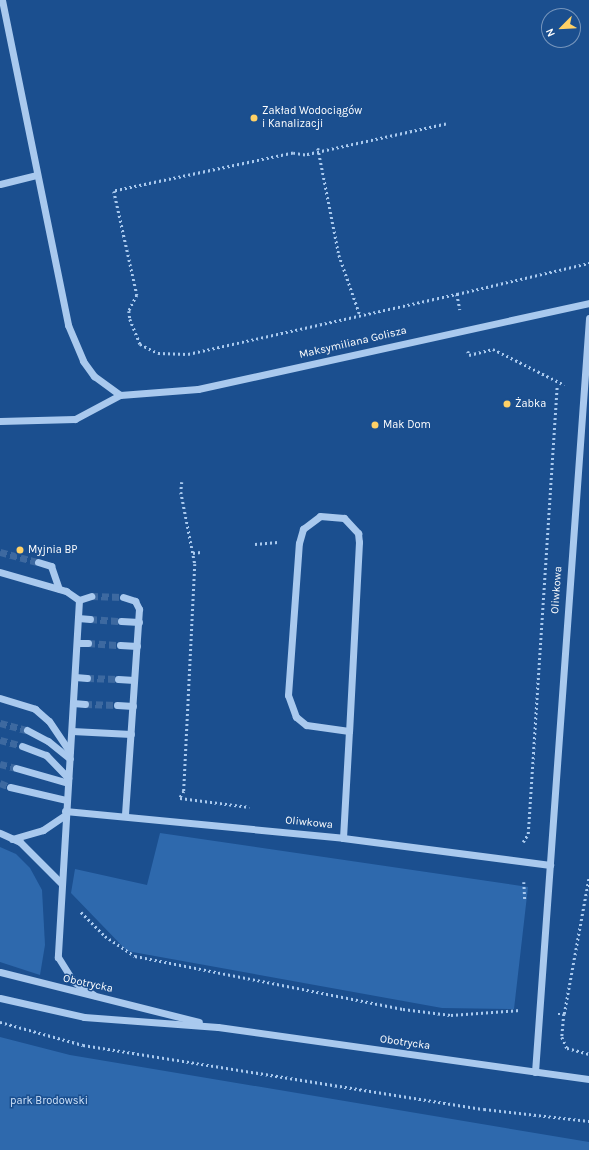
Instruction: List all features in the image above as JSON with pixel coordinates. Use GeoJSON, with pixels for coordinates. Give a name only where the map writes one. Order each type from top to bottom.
{"type":"FeatureCollection","features":[{"type":"Feature","properties":{"kind":"street"},"geometry":{"type":"LineString","coordinates":[[0,421],[75,419],[120,395],[94,376],[74,345],[35,175],[2,0]]}},
{"type":"Feature","properties":{"kind":"street"},"geometry":{"type":"LineString","coordinates":[[0,184],[35,175]]}},
{"type":"Feature","properties":{"kind":"street","name":"Maksymiliana Golisza"},"geometry":{"type":"LineString","coordinates":[[120,395],[198,389],[463,329],[589,303]]}},
{"type":"Feature","properties":{"kind":"street","name":"Oliwkowa"},"geometry":{"type":"LineString","coordinates":[[535,1072],[589,318]]}},
{"type":"Feature","properties":{"kind":"street"},"geometry":{"type":"LineString","coordinates":[[343,838],[349,731],[359,542],[352,524],[332,515],[309,522],[299,543],[288,695],[296,717],[306,725],[349,731]]}},
{"type":"Feature","properties":{"kind":"street"},"geometry":{"type":"LineString","coordinates":[[38,562],[51,566],[59,589]]}},
{"type":"Feature","properties":{"kind":"street"},"geometry":{"type":"LineString","coordinates":[[0,572],[59,589],[79,600],[91,596]]}},
{"type":"Feature","properties":{"kind":"street"},"geometry":{"type":"LineString","coordinates":[[123,597],[135,601],[139,609],[125,815]]}},
{"type":"Feature","properties":{"kind":"street"},"geometry":{"type":"LineString","coordinates":[[79,600],[72,731],[65,813],[58,957],[73,981],[94,995]]}},
{"type":"Feature","properties":{"kind":"street"},"geometry":{"type":"LineString","coordinates":[[78,618],[90,619]]}},
{"type":"Feature","properties":{"kind":"street"},"geometry":{"type":"LineString","coordinates":[[121,621],[139,622]]}},
{"type":"Feature","properties":{"kind":"street"},"geometry":{"type":"LineString","coordinates":[[77,643],[88,643]]}},
{"type":"Feature","properties":{"kind":"street"},"geometry":{"type":"LineString","coordinates":[[120,645],[137,646]]}},
{"type":"Feature","properties":{"kind":"street"},"geometry":{"type":"LineString","coordinates":[[75,677],[86,678]]}},
{"type":"Feature","properties":{"kind":"street"},"geometry":{"type":"LineString","coordinates":[[118,679],[134,680]]}},
{"type":"Feature","properties":{"kind":"street"},"geometry":{"type":"LineString","coordinates":[[0,698],[35,709],[49,721],[70,752]]}},
{"type":"Feature","properties":{"kind":"street"},"geometry":{"type":"LineString","coordinates":[[73,703],[85,704]]}},
{"type":"Feature","properties":{"kind":"street"},"geometry":{"type":"LineString","coordinates":[[117,705],[133,706]]}},
{"type":"Feature","properties":{"kind":"street"},"geometry":{"type":"LineString","coordinates":[[27,730],[48,740],[70,759]]}},
{"type":"Feature","properties":{"kind":"street"},"geometry":{"type":"LineString","coordinates":[[72,731],[131,734]]}},
{"type":"Feature","properties":{"kind":"street"},"geometry":{"type":"LineString","coordinates":[[22,746],[46,755],[68,780]]}},
{"type":"Feature","properties":{"kind":"street"},"geometry":{"type":"LineString","coordinates":[[16,768],[68,780]]}},
{"type":"Feature","properties":{"kind":"street"},"geometry":{"type":"LineString","coordinates":[[10,787],[66,800]]}},
{"type":"Feature","properties":{"kind":"street"},"geometry":{"type":"LineString","coordinates":[[12,838],[43,830],[65,813]]}},
{"type":"Feature","properties":{"kind":"street","name":"Oliwkowa"},"geometry":{"type":"LineString","coordinates":[[65,813],[125,815],[178,820],[343,838],[550,865]]}},
{"type":"Feature","properties":{"kind":"street"},"geometry":{"type":"LineString","coordinates":[[0,833],[12,838],[62,884]]}},
{"type":"Feature","properties":{"kind":"street","name":"Obotrycka"},"geometry":{"type":"LineString","coordinates":[[0,972],[45,986],[94,995],[218,1027]]}},
{"type":"Feature","properties":{"kind":"street","name":"Obotrycka"},"geometry":{"type":"LineString","coordinates":[[0,998],[84,1017],[218,1027],[589,1079]]}},
{"type":"Feature","properties":{"kind":"path"},"geometry":{"type":"LineString","coordinates":[[446,124],[319,150],[305,155],[293,153],[114,191],[137,295],[129,311],[130,319],[140,344],[172,356],[457,294],[589,263]]}},
{"type":"Feature","properties":{"kind":"path"},"geometry":{"type":"LineString","coordinates":[[319,150],[339,255],[360,315]]}},
{"type":"Feature","properties":{"kind":"path"},"geometry":{"type":"LineString","coordinates":[[457,294],[469,355],[493,349],[557,385],[528,834],[519,844]]}},
{"type":"Feature","properties":{"kind":"path"},"geometry":{"type":"LineString","coordinates":[[182,482],[181,492],[193,553],[184,791],[180,798],[258,808]]}},
{"type":"Feature","properties":{"kind":"path"},"geometry":{"type":"LineString","coordinates":[[255,544],[283,542]]}},
{"type":"Feature","properties":{"kind":"path"},"geometry":{"type":"LineString","coordinates":[[193,553],[202,552]]}},
{"type":"Feature","properties":{"kind":"path"},"geometry":{"type":"LineString","coordinates":[[589,876],[564,1014],[562,1037],[567,1048],[589,1054]]}},
{"type":"Feature","properties":{"kind":"path"},"geometry":{"type":"LineString","coordinates":[[61,894],[105,936],[136,956],[404,1009],[451,1015],[518,1010]]}},
{"type":"Feature","properties":{"kind":"path"},"geometry":{"type":"LineString","coordinates":[[558,1014],[564,1014]]}},
{"type":"Feature","properties":{"kind":"path"},"geometry":{"type":"LineString","coordinates":[[0,1022],[83,1046],[484,1109],[589,1121]]}},
{"type":"Feature","properties":{"kind":"green space"},"geometry":{"type":"Polygon","coordinates":[[[160,833],[528,887],[514,1009],[442,1008],[127,951],[71,893],[75,869],[147,885],[160,833]]]}},
{"type":"Feature","properties":{"kind":"green space"},"geometry":{"type":"Polygon","coordinates":[[[0,847],[16,854],[30,868],[42,890],[45,945],[40,975],[0,962],[0,847]]]}},
{"type":"Feature","properties":{"kind":"green space","name":"park Brodowski"},"geometry":{"type":"Polygon","coordinates":[[[0,1037],[70,1055],[589,1142],[589,1150],[0,1150],[0,1037]]]}},
{"type":"Feature","properties":{"kind":"tunnel"},"geometry":{"type":"LineString","coordinates":[[0,552],[38,562]]}},
{"type":"Feature","properties":{"kind":"tunnel"},"geometry":{"type":"LineString","coordinates":[[91,596],[123,597]]}},
{"type":"Feature","properties":{"kind":"tunnel"},"geometry":{"type":"LineString","coordinates":[[90,619],[121,621]]}},
{"type":"Feature","properties":{"kind":"tunnel"},"geometry":{"type":"LineString","coordinates":[[88,643],[120,645]]}},
{"type":"Feature","properties":{"kind":"tunnel"},"geometry":{"type":"LineString","coordinates":[[87,678],[118,679]]}},
{"type":"Feature","properties":{"kind":"tunnel"},"geometry":{"type":"LineString","coordinates":[[85,704],[117,705]]}},
{"type":"Feature","properties":{"kind":"tunnel"},"geometry":{"type":"LineString","coordinates":[[0,723],[27,730]]}},
{"type":"Feature","properties":{"kind":"tunnel"},"geometry":{"type":"LineString","coordinates":[[0,740],[22,746]]}},
{"type":"Feature","properties":{"kind":"tunnel"},"geometry":{"type":"LineString","coordinates":[[0,764],[16,768]]}},
{"type":"Feature","properties":{"kind":"tunnel"},"geometry":{"type":"LineString","coordinates":[[0,783],[10,787]]}},
{"type":"Feature","properties":{"kind":"place","name":"Zakład Wodociągów i Kanalizacji"},"geometry":{"type":"Point","coordinates":[254,118]}},
{"type":"Feature","properties":{"kind":"place","name":"Żabka"},"geometry":{"type":"Point","coordinates":[507,404]}},
{"type":"Feature","properties":{"kind":"place","name":"Mak Dom"},"geometry":{"type":"Point","coordinates":[375,425]}},
{"type":"Feature","properties":{"kind":"place","name":"Myjnia BP"},"geometry":{"type":"Point","coordinates":[20,550]}}]}
